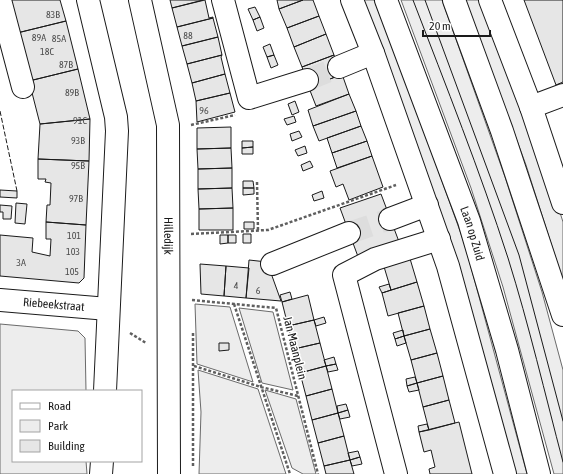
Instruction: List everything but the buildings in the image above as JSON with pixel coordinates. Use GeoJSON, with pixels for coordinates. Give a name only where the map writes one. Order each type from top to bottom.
{"type":"FeatureCollection","features":[{"type":"Feature","properties":{"kind":"street"},"geometry":{"type":"LineString","coordinates":[[0,0],[23,87]]}},
{"type":"Feature","properties":{"kind":"street"},"geometry":{"type":"LineString","coordinates":[[88,0],[116,118],[117,132],[105,390]]}},
{"type":"Feature","properties":{"kind":"street","name":"Hilledijk"},"geometry":{"type":"LineString","coordinates":[[140,0],[168,125],[169,474]]}},
{"type":"Feature","properties":{"kind":"street"},"geometry":{"type":"LineString","coordinates":[[223,0],[249,98],[307,80]]}},
{"type":"Feature","properties":{"kind":"street"},"geometry":{"type":"LineString","coordinates":[[352,0],[373,53],[448,266],[505,474]]}},
{"type":"Feature","properties":{"kind":"street","name":"Laan op Zuid"},"geometry":{"type":"LineString","coordinates":[[386,0],[469,221],[507,350],[539,474]]}},
{"type":"Feature","properties":{"kind":"street"},"geometry":{"type":"LineString","coordinates":[[454,0],[502,131],[563,315]]}},
{"type":"Feature","properties":{"kind":"street"},"geometry":{"type":"LineString","coordinates":[[490,0],[531,107],[563,203]]}},
{"type":"Feature","properties":{"kind":"street"},"geometry":{"type":"LineString","coordinates":[[340,67],[373,53]]}},
{"type":"Feature","properties":{"kind":"street"},"geometry":{"type":"LineString","coordinates":[[531,107],[563,95]]}},
{"type":"Feature","properties":{"kind":"street"},"geometry":{"type":"LineString","coordinates":[[390,219],[427,205]]}},
{"type":"Feature","properties":{"kind":"street"},"geometry":{"type":"LineString","coordinates":[[272,264],[349,233]]}},
{"type":"Feature","properties":{"kind":"street"},"geometry":{"type":"LineString","coordinates":[[396,474],[344,275],[375,259],[439,239]]}},
{"type":"Feature","properties":{"kind":"street","name":"Riebeekstraat"},"geometry":{"type":"LineString","coordinates":[[0,300],[108,309]]}},
{"type":"Feature","properties":{"kind":"street"},"geometry":{"type":"LineString","coordinates":[[101,474],[102,462]]}},
{"type":"Feature","properties":{"kind":"path"},"geometry":{"type":"LineString","coordinates":[[190,125],[197,125],[243,113],[249,98]]}},
{"type":"Feature","properties":{"kind":"path"},"geometry":{"type":"LineString","coordinates":[[257,182],[258,231]]}},
{"type":"Feature","properties":{"kind":"path"},"geometry":{"type":"LineString","coordinates":[[191,234],[268,230],[380,191]]}},
{"type":"Feature","properties":{"kind":"path","name":"Jan Maanplein"},"geometry":{"type":"LineString","coordinates":[[192,300],[276,308],[318,474]]}},
{"type":"Feature","properties":{"kind":"path"},"geometry":{"type":"LineString","coordinates":[[234,304],[289,473],[294,474]]}},
{"type":"Feature","properties":{"kind":"path"},"geometry":{"type":"LineString","coordinates":[[193,474],[194,366],[261,387],[298,396]]}},
{"type":"Feature","properties":{"kind":"green space"},"geometry":{"type":"Polygon","coordinates":[[[357,0],[374,0],[402,70],[465,245],[527,474],[512,474],[357,0]]]}},
{"type":"Feature","properties":{"kind":"green space"},"geometry":{"type":"Polygon","coordinates":[[[401,0],[442,0],[505,177],[542,292],[563,370],[563,474],[554,474],[503,287],[471,188],[401,0]]]}},
{"type":"Feature","properties":{"kind":"green space"},"geometry":{"type":"Polygon","coordinates":[[[465,0],[481,0],[549,178],[563,222],[563,281],[526,165],[465,0]]]}},
{"type":"Feature","properties":{"kind":"green space"},"geometry":{"type":"Polygon","coordinates":[[[195,304],[230,307],[253,382],[197,364],[195,304]]]}},
{"type":"Feature","properties":{"kind":"green space"},"geometry":{"type":"Polygon","coordinates":[[[239,308],[273,312],[293,390],[262,383],[239,308]]]}},
{"type":"Feature","properties":{"kind":"green space"},"geometry":{"type":"Polygon","coordinates":[[[0,324],[78,331],[85,338],[86,390],[12,390],[12,462],[86,462],[87,474],[0,474],[0,324]]]}},
{"type":"Feature","properties":{"kind":"green space"},"geometry":{"type":"Polygon","coordinates":[[[198,370],[258,389],[286,474],[199,474],[201,412],[198,370]]]}},
{"type":"Feature","properties":{"kind":"green space"},"geometry":{"type":"Polygon","coordinates":[[[265,390],[296,399],[316,474],[303,474],[292,468],[265,390]]]}},
{"type":"Feature","properties":{"kind":"tunnel"},"geometry":{"type":"LineString","coordinates":[[307,80],[339,67]]}},
{"type":"Feature","properties":{"kind":"tunnel"},"geometry":{"type":"LineString","coordinates":[[349,233],[390,219]]}},
{"type":"Feature","properties":{"kind":"tram line"},"geometry":{"type":"LineString","coordinates":[[413,0],[474,161],[508,258],[530,334],[563,462]]}},
{"type":"Feature","properties":{"kind":"tram line"},"geometry":{"type":"LineString","coordinates":[[425,0],[519,255],[563,421]]}},
{"type":"Feature","properties":{"kind":"fence"},"geometry":{"type":"LineString","coordinates":[[0,111],[17,191],[15,191]]}}]}
